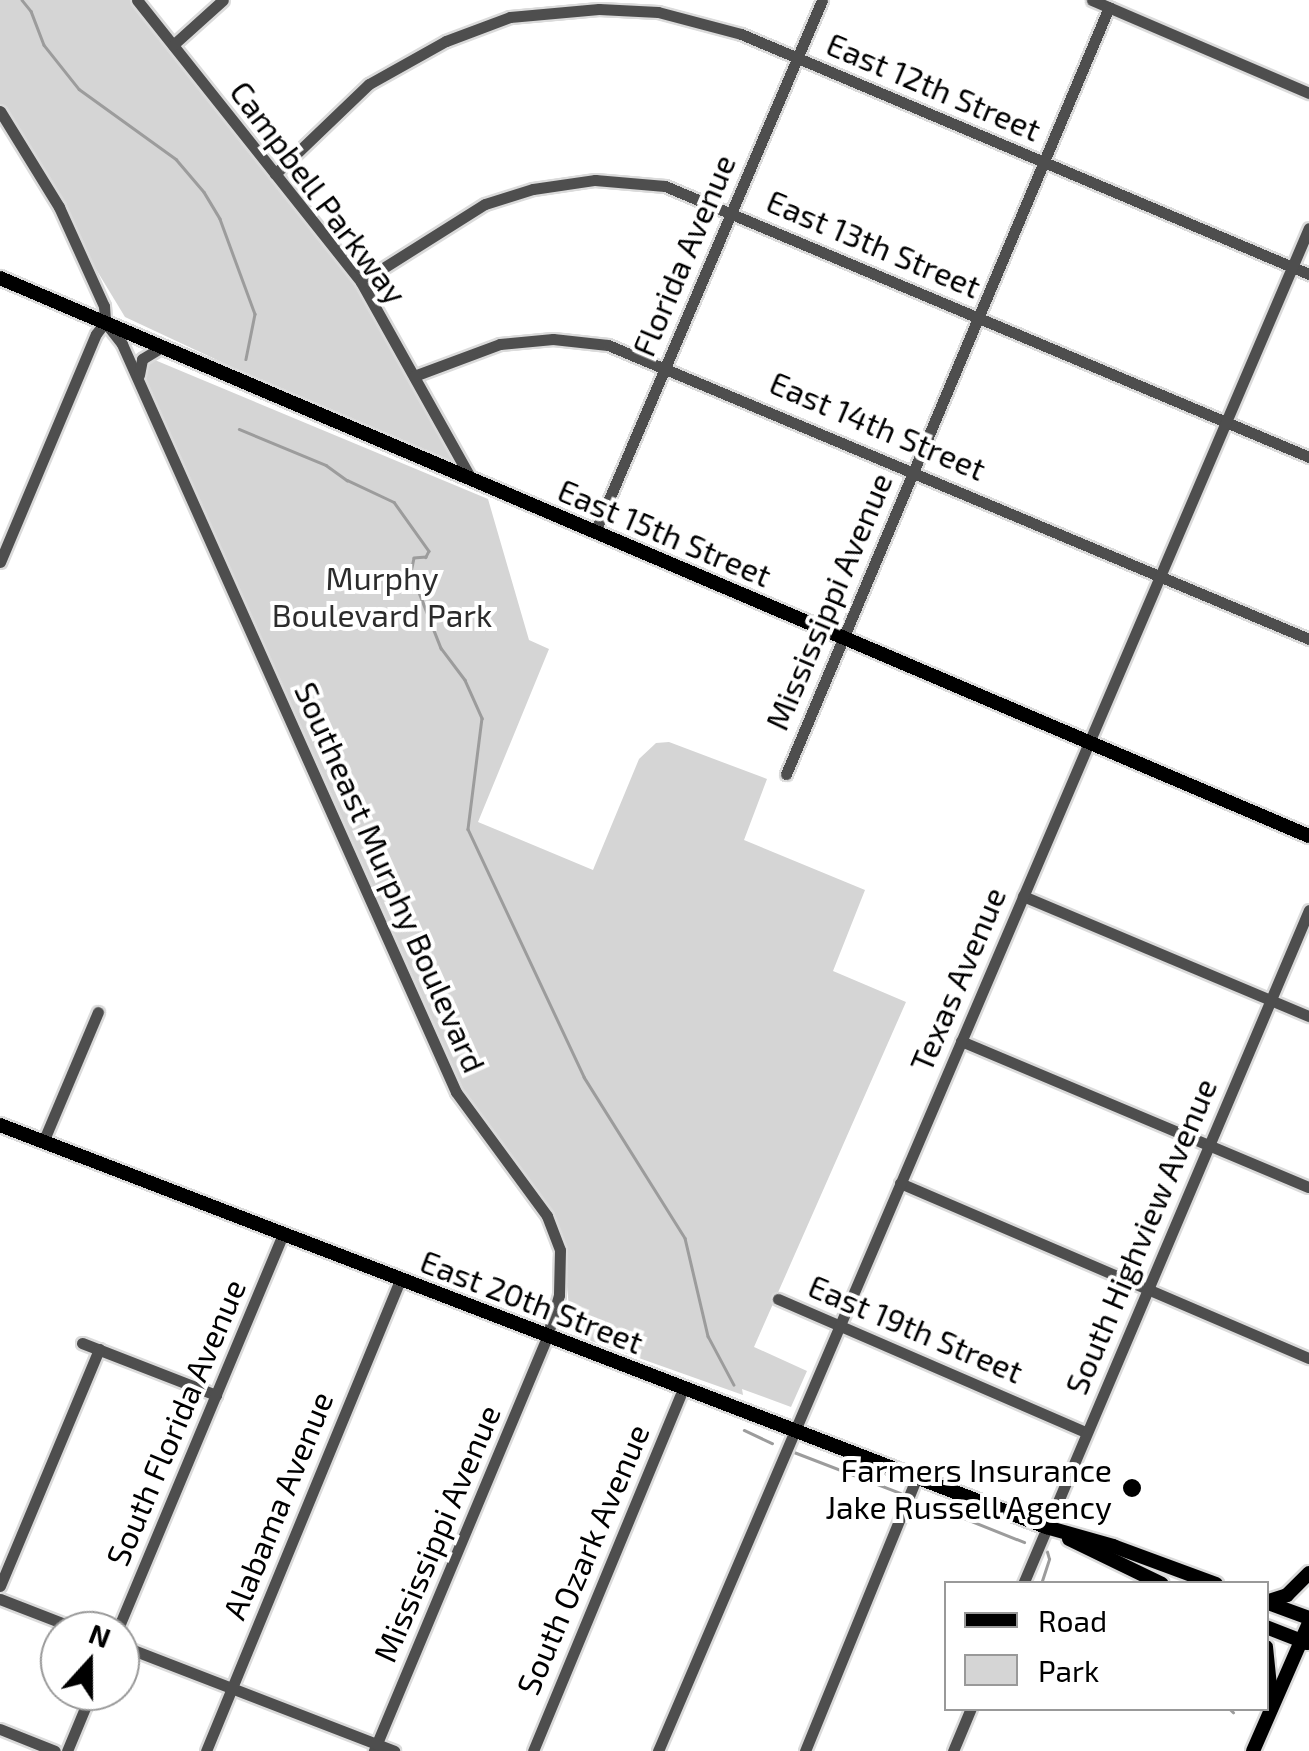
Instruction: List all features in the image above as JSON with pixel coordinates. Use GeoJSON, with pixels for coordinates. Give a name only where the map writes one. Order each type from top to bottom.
{"type":"FeatureCollection","features":[{"type":"Feature","properties":{"kind":"main road","name":"East 15th Street"},"geometry":{"type":"LineString","coordinates":[[0,278],[1309,836]]}},
{"type":"Feature","properties":{"kind":"main road","name":"East 20th Street"},"geometry":{"type":"LineString","coordinates":[[0,1126],[1046,1527],[1156,1581]]}},
{"type":"Feature","properties":{"kind":"main road","name":"East 20th Street"},"geometry":{"type":"LineString","coordinates":[[1046,1527],[1114,1546],[1208,1581]]}},
{"type":"Feature","properties":{"kind":"main road"},"geometry":{"type":"LineString","coordinates":[[1269,1601],[1287,1596],[1309,1573]]}},
{"type":"Feature","properties":{"kind":"main road"},"geometry":{"type":"LineString","coordinates":[[1253,1751],[1305,1642],[1309,1621],[1269,1603]]}},
{"type":"Feature","properties":{"kind":"main road"},"geometry":{"type":"LineString","coordinates":[[1269,1627],[1305,1642]]}},
{"type":"Feature","properties":{"kind":"main road"},"geometry":{"type":"LineString","coordinates":[[1269,1677],[1272,1707]]}},
{"type":"Feature","properties":{"kind":"street","name":"Campbell Parkway"},"geometry":{"type":"LineString","coordinates":[[137,0],[361,282],[471,479]]}},
{"type":"Feature","properties":{"kind":"street"},"geometry":{"type":"LineString","coordinates":[[173,45],[223,0]]}},
{"type":"Feature","properties":{"kind":"street"},"geometry":{"type":"LineString","coordinates":[[508,0],[510,17]]}},
{"type":"Feature","properties":{"kind":"street","name":"Florida Avenue"},"geometry":{"type":"LineString","coordinates":[[595,532],[822,0]]}},
{"type":"Feature","properties":{"kind":"street"},"geometry":{"type":"LineString","coordinates":[[1092,0],[1309,92]]}},
{"type":"Feature","properties":{"kind":"street","name":"Mississippi Avenue"},"geometry":{"type":"LineString","coordinates":[[786,774],[1109,7]]}},
{"type":"Feature","properties":{"kind":"street","name":"East 12th Street"},"geometry":{"type":"LineString","coordinates":[[275,174],[369,84],[446,42],[510,17],[599,9],[658,12],[741,34],[1309,274]]}},
{"type":"Feature","properties":{"kind":"street","name":"Southeast Murphy Boulevard"},"geometry":{"type":"LineString","coordinates":[[0,111],[59,206],[104,306],[106,322],[122,344],[456,1092],[547,1216],[556,1236],[562,1278],[547,1337]]}},
{"type":"Feature","properties":{"kind":"street","name":"East 13th Street"},"geometry":{"type":"LineString","coordinates":[[361,282],[485,204],[533,189],[595,180],[665,186],[1309,457]]}},
{"type":"Feature","properties":{"kind":"street","name":"Texas Avenue"},"geometry":{"type":"LineString","coordinates":[[658,1751],[1309,228]]}},
{"type":"Feature","properties":{"kind":"street"},"geometry":{"type":"LineString","coordinates":[[0,562],[96,334],[106,322]]}},
{"type":"Feature","properties":{"kind":"street","name":"East 14th Street"},"geometry":{"type":"LineString","coordinates":[[414,376],[500,344],[552,339],[608,345],[666,366],[1309,639]]}},
{"type":"Feature","properties":{"kind":"street"},"geometry":{"type":"LineString","coordinates":[[140,384],[142,359],[162,347]]}},
{"type":"Feature","properties":{"kind":"street"},"geometry":{"type":"LineString","coordinates":[[1023,896],[1309,1016]]}},
{"type":"Feature","properties":{"kind":"street","name":"South Highview Avenue"},"geometry":{"type":"LineString","coordinates":[[1024,1581],[1309,910]]}},
{"type":"Feature","properties":{"kind":"street"},"geometry":{"type":"LineString","coordinates":[[43,1142],[98,1012]]}},
{"type":"Feature","properties":{"kind":"street"},"geometry":{"type":"LineString","coordinates":[[961,1041],[1309,1187]]}},
{"type":"Feature","properties":{"kind":"street"},"geometry":{"type":"LineString","coordinates":[[900,1182],[1309,1358]]}},
{"type":"Feature","properties":{"kind":"street","name":"South Florida Avenue"},"geometry":{"type":"LineString","coordinates":[[125,1611],[284,1235]]}},
{"type":"Feature","properties":{"kind":"street","name":"Alabama Avenue"},"geometry":{"type":"LineString","coordinates":[[206,1751],[400,1280]]}},
{"type":"Feature","properties":{"kind":"street","name":"East 19th Street"},"geometry":{"type":"LineString","coordinates":[[778,1299],[1086,1432]]}},
{"type":"Feature","properties":{"kind":"street","name":"Mississippi Avenue"},"geometry":{"type":"LineString","coordinates":[[376,1748],[547,1337]]}},
{"type":"Feature","properties":{"kind":"street"},"geometry":{"type":"LineString","coordinates":[[82,1343],[216,1395]]}},
{"type":"Feature","properties":{"kind":"street"},"geometry":{"type":"LineString","coordinates":[[0,1586],[98,1349]]}},
{"type":"Feature","properties":{"kind":"street","name":"South Ozark Avenue"},"geometry":{"type":"LineString","coordinates":[[532,1751],[683,1388]]}},
{"type":"Feature","properties":{"kind":"street"},"geometry":{"type":"LineString","coordinates":[[805,1751],[917,1477]]}},
{"type":"Feature","properties":{"kind":"street"},"geometry":{"type":"LineString","coordinates":[[0,1599],[40,1614]]}},
{"type":"Feature","properties":{"kind":"street"},"geometry":{"type":"LineString","coordinates":[[140,1653],[376,1748],[394,1751]]}},
{"type":"Feature","properties":{"kind":"street"},"geometry":{"type":"LineString","coordinates":[[67,1751],[84,1711]]}},
{"type":"Feature","properties":{"kind":"street"},"geometry":{"type":"LineString","coordinates":[[953,1751],[970,1711]]}},
{"type":"Feature","properties":{"kind":"street"},"geometry":{"type":"LineString","coordinates":[[0,1729],[55,1751]]}},
{"type":"Feature","properties":{"kind":"green space","name":"Murphy Boulevard Park"},"geometry":{"type":"Polygon","coordinates":[[[0,0],[137,0],[361,282],[471,479],[125,317],[0,111],[0,0]]]}},
{"type":"Feature","properties":{"kind":"green space","name":"Murphy Boulevard Park"},"geometry":{"type":"Polygon","coordinates":[[[150,358],[488,499],[529,640],[549,649],[478,822],[593,870],[639,759],[656,743],[669,742],[767,779],[744,840],[865,890],[833,971],[906,1002],[754,1347],[807,1371],[791,1407],[742,1389],[743,1395],[591,1341],[570,1320],[564,1251],[556,1223],[478,1120],[456,1083],[142,375],[150,358]]]}},
{"type":"Feature","properties":{"kind":"waterway"},"geometry":{"type":"LineString","coordinates":[[22,0],[31,11],[44,45],[79,89],[176,159],[204,192],[220,219],[255,314],[246,359]]}},
{"type":"Feature","properties":{"kind":"waterway"},"geometry":{"type":"LineString","coordinates":[[239,429],[326,465],[347,480],[394,502],[429,551],[426,557],[414,558],[411,572],[441,648],[465,680],[482,718],[468,829],[584,1077],[685,1238],[708,1336],[734,1385]]}},
{"type":"Feature","properties":{"kind":"waterway"},"geometry":{"type":"LineString","coordinates":[[744,1430],[772,1443]]}},
{"type":"Feature","properties":{"kind":"waterway"},"geometry":{"type":"LineString","coordinates":[[794,1452],[900,1493]]}},
{"type":"Feature","properties":{"kind":"waterway"},"geometry":{"type":"LineString","coordinates":[[921,1501],[1024,1542]]}},
{"type":"Feature","properties":{"kind":"waterway"},"geometry":{"type":"LineString","coordinates":[[1042,1581],[1049,1559],[1047,1552]]}},
{"type":"Feature","properties":{"kind":"place","name":"Farmers Insurance Jake Russell Agency"},"geometry":{"type":"Point","coordinates":[1132,1488]}}]}
